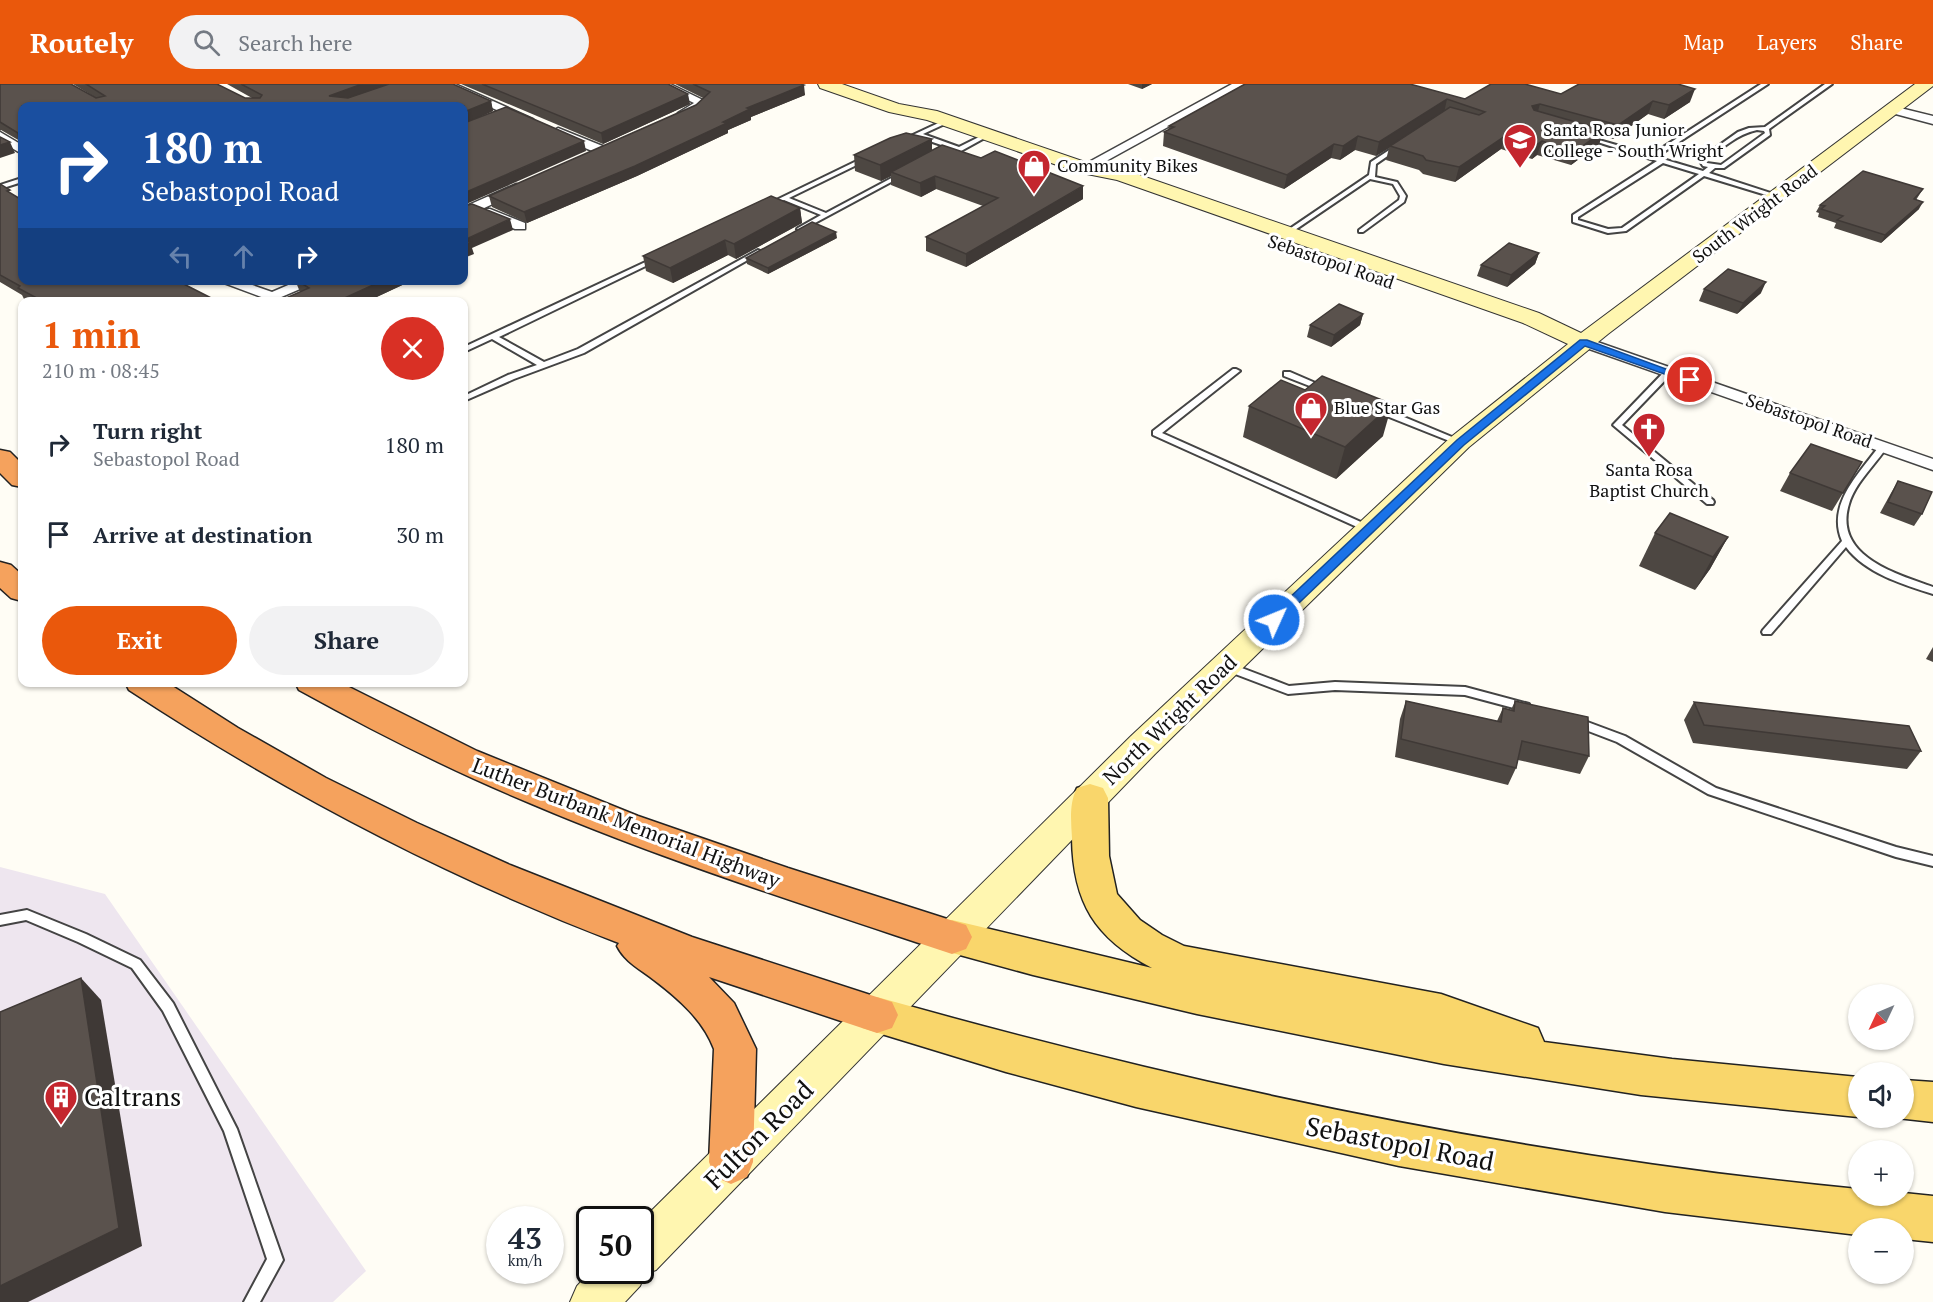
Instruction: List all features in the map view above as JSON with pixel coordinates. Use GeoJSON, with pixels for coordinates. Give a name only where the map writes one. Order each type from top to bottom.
{"type":"FeatureCollection","features":[{"type":"Feature","properties":{"kind":"highway"},"geometry":{"type":"LineString","coordinates":[[0,458],[18,475]]}},
{"type":"Feature","properties":{"kind":"highway"},"geometry":{"type":"LineString","coordinates":[[0,572],[18,588]]}},
{"type":"Feature","properties":{"kind":"highway"},"geometry":{"type":"LineString","coordinates":[[149,687],[225,737],[429,845],[596,918],[780,985],[877,1015]]}},
{"type":"Feature","properties":{"kind":"highway","name":"Luther Burbank Memorial Highway"},"geometry":{"type":"LineString","coordinates":[[321,687],[458,757],[625,827],[773,880],[952,937]]}},
{"type":"Feature","properties":{"kind":"highway"},"geometry":{"type":"LineString","coordinates":[[596,918],[690,985],[717,1011],[725,1024],[735,1049],[731,1162]]}},
{"type":"Feature","properties":{"kind":"main road","name":"Sebastopol Road"},"geometry":{"type":"LineString","coordinates":[[826,84],[895,108],[939,118],[1084,168],[1121,175],[1531,318],[1584,342]]}},
{"type":"Feature","properties":{"kind":"main road","name":"Sebastopol Road"},"geometry":{"type":"LineString","coordinates":[[859,84],[909,102],[939,118]]}},
{"type":"Feature","properties":{"kind":"main road","name":"South Wright Road"},"geometry":{"type":"LineString","coordinates":[[1584,342],[1926,84]]}},
{"type":"Feature","properties":{"kind":"main road","name":"Sebastopol Road"},"geometry":{"type":"LineString","coordinates":[[1084,168],[1110,183],[1519,327],[1584,342]]}},
{"type":"Feature","properties":{"kind":"main road","name":"North Wright Road"},"geometry":{"type":"LineString","coordinates":[[877,1015],[1090,798],[1369,529],[1461,442],[1584,342]]}},
{"type":"Feature","properties":{"kind":"main road"},"geometry":{"type":"LineString","coordinates":[[1090,798],[1088,852],[1096,892],[1105,910],[1118,926],[1134,940],[1154,952],[1177,962],[1441,1012],[1610,1071]]}},
{"type":"Feature","properties":{"kind":"main road"},"geometry":{"type":"LineString","coordinates":[[952,937],[1119,979],[1325,1023],[1610,1071],[1848,1096]]}},
{"type":"Feature","properties":{"kind":"main road","name":"Sebastopol Road"},"geometry":{"type":"LineString","coordinates":[[877,1015],[1023,1058],[1144,1089],[1389,1143],[1518,1167],[1641,1185],[1933,1219]]}},
{"type":"Feature","properties":{"kind":"main road","name":"Fulton Road"},"geometry":{"type":"LineString","coordinates":[[654,1240],[877,1015]]}},
{"type":"Feature","properties":{"kind":"main road"},"geometry":{"type":"LineString","coordinates":[[1914,1101],[1933,1102]]}},
{"type":"Feature","properties":{"kind":"main road"},"geometry":{"type":"LineString","coordinates":[[593,1302],[610,1284]]}},
{"type":"Feature","properties":{"kind":"street"},"geometry":{"type":"LineString","coordinates":[[445,84],[545,127],[606,148],[580,160]]}},
{"type":"Feature","properties":{"kind":"street"},"geometry":{"type":"LineString","coordinates":[[661,84],[703,103],[673,119]]}},
{"type":"Feature","properties":{"kind":"street"},"geometry":{"type":"LineString","coordinates":[[1084,168],[1240,84]]}},
{"type":"Feature","properties":{"kind":"street"},"geometry":{"type":"LineString","coordinates":[[1892,110],[1933,120]]}},
{"type":"Feature","properties":{"kind":"street"},"geometry":{"type":"LineString","coordinates":[[495,117],[509,111]]}},
{"type":"Feature","properties":{"kind":"street"},"geometry":{"type":"LineString","coordinates":[[0,136],[18,147]]}},
{"type":"Feature","properties":{"kind":"street"},"geometry":{"type":"LineString","coordinates":[[469,209],[527,183]]}},
{"type":"Feature","properties":{"kind":"street"},"geometry":{"type":"LineString","coordinates":[[469,209],[520,226]]}},
{"type":"Feature","properties":{"kind":"street"},"geometry":{"type":"LineString","coordinates":[[235,285],[264,297]]}},
{"type":"Feature","properties":{"kind":"street"},"geometry":{"type":"LineString","coordinates":[[274,297],[302,285]]}},
{"type":"Feature","properties":{"kind":"street","name":"Sebastopol Road"},"geometry":{"type":"LineString","coordinates":[[1584,342],[1933,465]]}},
{"type":"Feature","properties":{"kind":"lane"},"geometry":{"type":"LineString","coordinates":[[1653,156],[1765,84]]}},
{"type":"Feature","properties":{"kind":"lane"},"geometry":{"type":"LineString","coordinates":[[1766,129],[1768,134],[1722,167],[1705,165],[1702,160],[1744,130],[1757,127],[1766,129],[1829,84]]}},
{"type":"Feature","properties":{"kind":"lane"},"geometry":{"type":"LineString","coordinates":[[897,144],[917,135],[939,118]]}},
{"type":"Feature","properties":{"kind":"lane"},"geometry":{"type":"LineString","coordinates":[[1578,134],[1778,197]]}},
{"type":"Feature","properties":{"kind":"lane"},"geometry":{"type":"LineString","coordinates":[[917,135],[959,150]]}},
{"type":"Feature","properties":{"kind":"lane"},"geometry":{"type":"LineString","coordinates":[[941,154],[959,150],[987,135]]}},
{"type":"Feature","properties":{"kind":"lane"},"geometry":{"type":"LineString","coordinates":[[1372,177],[1373,163],[1409,139]]}},
{"type":"Feature","properties":{"kind":"lane"},"geometry":{"type":"LineString","coordinates":[[763,208],[876,154]]}},
{"type":"Feature","properties":{"kind":"lane"},"geometry":{"type":"LineString","coordinates":[[1663,160],[1575,216],[1575,221],[1608,231],[1624,230],[1713,167]]}},
{"type":"Feature","properties":{"kind":"lane"},"geometry":{"type":"LineString","coordinates":[[795,232],[909,171]]}},
{"type":"Feature","properties":{"kind":"lane"},"geometry":{"type":"LineString","coordinates":[[1287,233],[1372,177],[1395,183],[1403,196],[1402,201],[1361,231]]}},
{"type":"Feature","properties":{"kind":"lane"},"geometry":{"type":"LineString","coordinates":[[0,187],[18,181]]}},
{"type":"Feature","properties":{"kind":"lane"},"geometry":{"type":"LineString","coordinates":[[784,198],[826,214]]}},
{"type":"Feature","properties":{"kind":"lane"},"geometry":{"type":"LineString","coordinates":[[468,397],[581,351],[765,249]]}},
{"type":"Feature","properties":{"kind":"lane"},"geometry":{"type":"LineString","coordinates":[[468,348],[665,254]]}},
{"type":"Feature","properties":{"kind":"lane"},"geometry":{"type":"LineString","coordinates":[[492,336],[544,365]]}},
{"type":"Feature","properties":{"kind":"lane"},"geometry":{"type":"LineString","coordinates":[[1236,371],[1156,434],[1369,529]]}},
{"type":"Feature","properties":{"kind":"lane"},"geometry":{"type":"LineString","coordinates":[[1669,372],[1617,425],[1710,502]]}},
{"type":"Feature","properties":{"kind":"lane"},"geometry":{"type":"LineString","coordinates":[[1287,374],[1329,391]]}},
{"type":"Feature","properties":{"kind":"lane"},"geometry":{"type":"LineString","coordinates":[[1372,407],[1461,442]]}},
{"type":"Feature","properties":{"kind":"lane"},"geometry":{"type":"LineString","coordinates":[[1883,447],[1844,504],[1841,529],[1845,543],[1857,556],[1888,573],[1933,591]]}},
{"type":"Feature","properties":{"kind":"lane"},"geometry":{"type":"LineString","coordinates":[[1767,632],[1845,543]]}},
{"type":"Feature","properties":{"kind":"lane"},"geometry":{"type":"LineString","coordinates":[[1226,666],[1288,690],[1335,686],[1465,691],[1535,710]]}},
{"type":"Feature","properties":{"kind":"lane"},"geometry":{"type":"LineString","coordinates":[[1565,719],[1621,739],[1712,791],[1896,852],[1933,861]]}},
{"type":"Feature","properties":{"kind":"lane"},"geometry":{"type":"LineString","coordinates":[[0,920],[27,915],[136,964],[168,1007],[230,1129],[275,1260],[252,1302]]}},
{"type":"Feature","properties":{"kind":"shaded area"},"geometry":{"type":"Polygon","coordinates":[[[0,867],[105,894],[366,1271],[333,1302],[0,1302],[0,867]]]}},
{"type":"Feature","properties":{"kind":"building"},"geometry":{"type":"Polygon","coordinates":[[[0,84],[71,84],[96,98],[105,96],[86,84],[217,84],[245,98],[260,98],[262,95],[241,84],[362,84],[329,96],[348,98],[389,84],[453,84],[491,101],[468,110],[468,102],[18,102],[18,133],[0,122],[0,84]]]}},
{"type":"Feature","properties":{"kind":"building"},"geometry":{"type":"Polygon","coordinates":[[[482,84],[668,84],[688,94],[601,133],[482,84]]]}},
{"type":"Feature","properties":{"kind":"building"},"geometry":{"type":"Polygon","coordinates":[[[693,84],[804,85],[747,108],[750,109],[723,122],[727,123],[635,166],[524,212],[489,196],[696,105],[710,92],[693,84]]]}},
{"type":"Feature","properties":{"kind":"building"},"geometry":{"type":"Polygon","coordinates":[[[1245,84],[1410,84],[1465,99],[1491,84],[1525,84],[1561,94],[1579,84],[1678,84],[1695,89],[1669,105],[1653,101],[1618,125],[1540,104],[1532,106],[1534,110],[1604,130],[1576,151],[1542,141],[1536,145],[1505,136],[1459,167],[1426,160],[1423,156],[1390,146],[1450,107],[1479,115],[1485,112],[1447,99],[1379,142],[1358,136],[1343,146],[1334,144],[1287,175],[1164,132],[1174,127],[1169,126],[1245,84]]]}},
{"type":"Feature","properties":{"kind":"building"},"geometry":{"type":"Polygon","coordinates":[[[506,107],[584,141],[468,191],[468,121],[506,107]]]}},
{"type":"Feature","properties":{"kind":"building"},"geometry":{"type":"Polygon","coordinates":[[[906,133],[932,139],[880,165],[854,155],[890,138],[906,133]]]}},
{"type":"Feature","properties":{"kind":"building"},"geometry":{"type":"Polygon","coordinates":[[[0,137],[10,142],[0,145],[0,137]]]}},
{"type":"Feature","properties":{"kind":"building"},"geometry":{"type":"Polygon","coordinates":[[[942,145],[981,158],[995,151],[1083,186],[966,254],[926,237],[998,198],[935,176],[920,183],[891,172],[942,145]]]}},
{"type":"Feature","properties":{"kind":"building"},"geometry":{"type":"Polygon","coordinates":[[[1863,171],[1923,189],[1914,199],[1923,202],[1885,235],[1837,220],[1843,216],[1821,209],[1825,206],[1820,205],[1863,171]]]}},
{"type":"Feature","properties":{"kind":"building"},"geometry":{"type":"Polygon","coordinates":[[[0,184],[18,198],[18,285],[0,275],[0,184]]]}},
{"type":"Feature","properties":{"kind":"building"},"geometry":{"type":"Polygon","coordinates":[[[771,196],[800,208],[734,244],[725,240],[670,268],[643,256],[771,196]]]}},
{"type":"Feature","properties":{"kind":"building"},"geometry":{"type":"Polygon","coordinates":[[[472,204],[510,219],[468,238],[468,205],[472,204]]]}},
{"type":"Feature","properties":{"kind":"building"},"geometry":{"type":"Polygon","coordinates":[[[812,222],[836,232],[768,268],[746,258],[812,222]]]}},
{"type":"Feature","properties":{"kind":"building"},"geometry":{"type":"Polygon","coordinates":[[[1509,243],[1539,253],[1511,275],[1481,265],[1509,243]]]}},
{"type":"Feature","properties":{"kind":"building"},"geometry":{"type":"Polygon","coordinates":[[[1728,269],[1766,282],[1743,303],[1704,289],[1728,269]]]}},
{"type":"Feature","properties":{"kind":"building"},"geometry":{"type":"Polygon","coordinates":[[[18,285],[186,285],[209,297],[35,297],[18,288],[20,286],[18,285]]]}},
{"type":"Feature","properties":{"kind":"building"},"geometry":{"type":"Polygon","coordinates":[[[304,285],[373,285],[347,297],[288,297],[309,288],[304,285]]]}},
{"type":"Feature","properties":{"kind":"building"},"geometry":{"type":"Polygon","coordinates":[[[1339,304],[1363,314],[1334,335],[1310,325],[1339,304]]]}},
{"type":"Feature","properties":{"kind":"building"},"geometry":{"type":"Polygon","coordinates":[[[1322,376],[1392,404],[1345,447],[1249,406],[1281,380],[1305,390],[1322,376]]]}},
{"type":"Feature","properties":{"kind":"building"},"geometry":{"type":"Polygon","coordinates":[[[1811,444],[1862,462],[1843,493],[1790,473],[1811,444]]]}},
{"type":"Feature","properties":{"kind":"building"},"geometry":{"type":"Polygon","coordinates":[[[1898,481],[1932,492],[1922,514],[1888,502],[1898,481]]]}},
{"type":"Feature","properties":{"kind":"building"},"geometry":{"type":"Polygon","coordinates":[[[1670,513],[1728,537],[1713,557],[1655,533],[1670,513]]]}},
{"type":"Feature","properties":{"kind":"building"},"geometry":{"type":"Polygon","coordinates":[[[1406,701],[1501,722],[1503,708],[1514,711],[1515,701],[1588,717],[1589,756],[1522,741],[1516,768],[1401,739],[1406,701]]]}},
{"type":"Feature","properties":{"kind":"building"},"geometry":{"type":"Polygon","coordinates":[[[1694,702],[1909,726],[1921,751],[1704,725],[1694,702]]]}},
{"type":"Feature","properties":{"kind":"building","name":"Caltrans"},"geometry":{"type":"Polygon","coordinates":[[[81,978],[119,1228],[0,1286],[0,1012],[81,978]]]}},
{"type":"Feature","properties":{"kind":"place","name":"Santa Rosa Junior College - South Wright"},"geometry":{"type":"Point","coordinates":[1520,169]}},
{"type":"Feature","properties":{"kind":"place","name":"Community Bikes"},"geometry":{"type":"Point","coordinates":[1034,195]}},
{"type":"Feature","properties":{"kind":"place","name":"Blue Star Gas"},"geometry":{"type":"Point","coordinates":[1311,437]}},
{"type":"Feature","properties":{"kind":"place","name":"Santa Rosa Baptist Church"},"geometry":{"type":"Point","coordinates":[1649,458]}},
{"type":"Feature","properties":{"kind":"place","name":"Caltrans"},"geometry":{"type":"Point","coordinates":[61,1126]}},
{"type":"Feature","properties":{"kind":"route"},"geometry":{"type":"LineString","coordinates":[[1274,620],[1461,442],[1584,342],[1690,380]]}}]}
